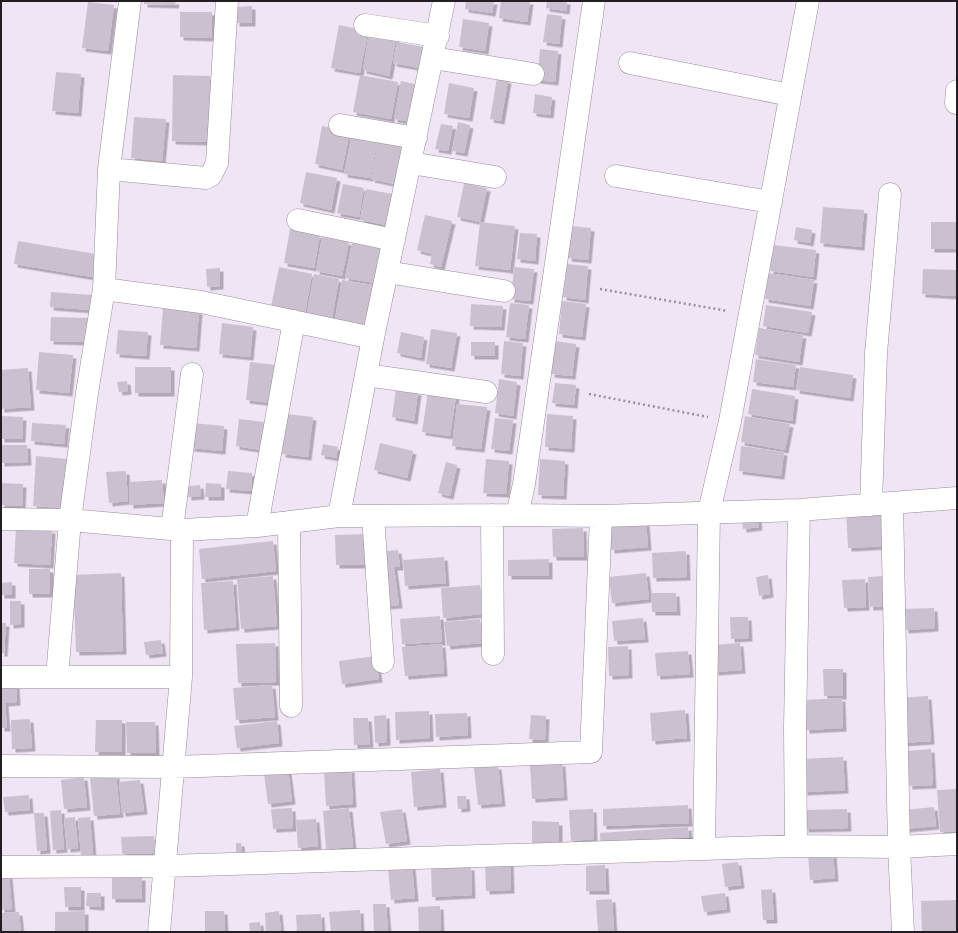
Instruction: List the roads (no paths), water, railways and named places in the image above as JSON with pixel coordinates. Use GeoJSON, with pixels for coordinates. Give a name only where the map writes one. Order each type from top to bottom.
{"type":"FeatureCollection","features":[{"type":"Feature","properties":{"kind":"street"},"geometry":{"type":"LineString","coordinates":[[57,677],[70,520],[87,393],[104,289],[110,169],[130,1]]}},
{"type":"Feature","properties":{"kind":"street"},"geometry":{"type":"LineString","coordinates":[[110,169],[206,178],[211,176],[217,163],[227,1]]}},
{"type":"Feature","properties":{"kind":"street"},"geometry":{"type":"LineString","coordinates":[[339,516],[373,338],[438,36],[444,1]]}},
{"type":"Feature","properties":{"kind":"street"},"geometry":{"type":"LineString","coordinates":[[517,514],[524,484],[594,1]]}},
{"type":"Feature","properties":{"kind":"street"},"geometry":{"type":"LineString","coordinates":[[704,849],[709,512],[730,421],[808,1]]}},
{"type":"Feature","properties":{"kind":"street"},"geometry":{"type":"LineString","coordinates":[[365,25],[438,36]]}},
{"type":"Feature","properties":{"kind":"street"},"geometry":{"type":"LineString","coordinates":[[433,58],[533,74]]}},
{"type":"Feature","properties":{"kind":"street"},"geometry":{"type":"LineString","coordinates":[[630,63],[790,95]]}},
{"type":"Feature","properties":{"kind":"street"},"geometry":{"type":"LineString","coordinates":[[957,92],[957,103]]}},
{"type":"Feature","properties":{"kind":"street"},"geometry":{"type":"LineString","coordinates":[[340,125],[416,138]]}},
{"type":"Feature","properties":{"kind":"street"},"geometry":{"type":"LineString","coordinates":[[411,163],[495,177]]}},
{"type":"Feature","properties":{"kind":"street"},"geometry":{"type":"LineString","coordinates":[[616,176],[771,202]]}},
{"type":"Feature","properties":{"kind":"street"},"geometry":{"type":"LineString","coordinates":[[871,505],[876,353],[890,194]]}},
{"type":"Feature","properties":{"kind":"street"},"geometry":{"type":"LineString","coordinates":[[298,220],[394,240]]}},
{"type":"Feature","properties":{"kind":"street"},"geometry":{"type":"LineString","coordinates":[[387,272],[504,291]]}},
{"type":"Feature","properties":{"kind":"street"},"geometry":{"type":"LineString","coordinates":[[104,289],[201,302],[373,338]]}},
{"type":"Feature","properties":{"kind":"street"},"geometry":{"type":"LineString","coordinates":[[257,526],[294,322]]}},
{"type":"Feature","properties":{"kind":"street"},"geometry":{"type":"LineString","coordinates":[[159,932],[166,866],[181,676],[177,530],[192,374]]}},
{"type":"Feature","properties":{"kind":"street"},"geometry":{"type":"LineString","coordinates":[[366,375],[486,392]]}},
{"type":"Feature","properties":{"kind":"street"},"geometry":{"type":"LineString","coordinates":[[1,519],[70,520],[177,530],[257,526],[339,516],[517,514],[601,516],[799,510],[957,498]]}},
{"type":"Feature","properties":{"kind":"street"},"geometry":{"type":"LineString","coordinates":[[892,504],[899,846],[903,932]]}},
{"type":"Feature","properties":{"kind":"street"},"geometry":{"type":"LineString","coordinates":[[796,846],[795,728],[799,510]]}},
{"type":"Feature","properties":{"kind":"street"},"geometry":{"type":"LineString","coordinates":[[492,515],[493,654]]}},
{"type":"Feature","properties":{"kind":"street"},"geometry":{"type":"LineString","coordinates":[[374,516],[382,662]]}},
{"type":"Feature","properties":{"kind":"street"},"geometry":{"type":"LineString","coordinates":[[1,766],[174,766],[591,752],[601,516]]}},
{"type":"Feature","properties":{"kind":"street"},"geometry":{"type":"LineString","coordinates":[[289,522],[291,706]]}},
{"type":"Feature","properties":{"kind":"street"},"geometry":{"type":"LineString","coordinates":[[1,677],[181,676]]}},
{"type":"Feature","properties":{"kind":"street"},"geometry":{"type":"LineString","coordinates":[[1,867],[166,866],[796,846],[899,846],[957,844]]}}]}
